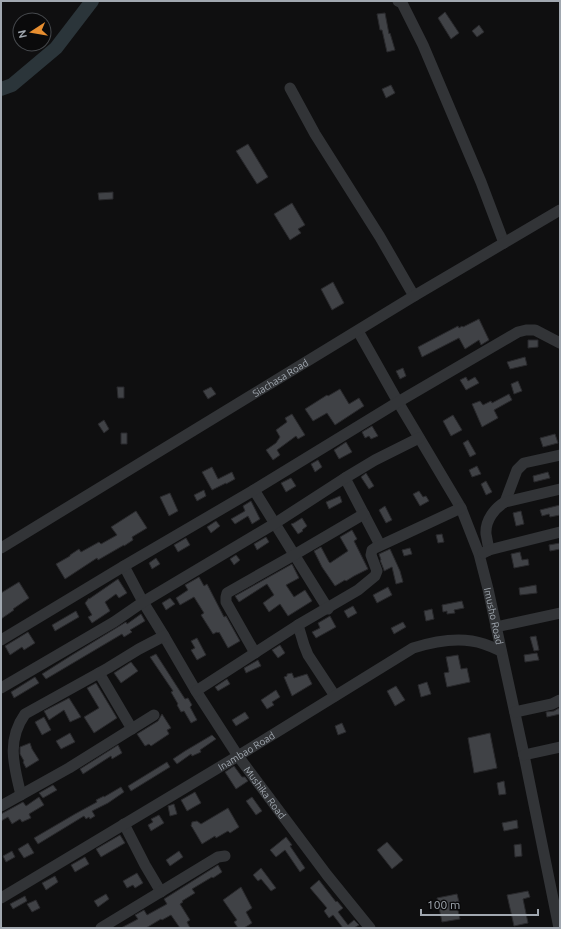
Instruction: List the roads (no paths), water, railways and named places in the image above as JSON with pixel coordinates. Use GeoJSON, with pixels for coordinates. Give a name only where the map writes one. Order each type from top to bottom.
{"type":"FeatureCollection","features":[{"type":"Feature","properties":{"kind":"street"},"geometry":{"type":"LineString","coordinates":[[398,1],[402,3],[423,45],[481,182],[504,243]]}},
{"type":"Feature","properties":{"kind":"street"},"geometry":{"type":"LineString","coordinates":[[290,88],[315,134],[380,237],[414,296]]}},
{"type":"Feature","properties":{"kind":"street","name":"Siachasa Road"},"geometry":{"type":"LineString","coordinates":[[1,548],[414,296],[560,210]]}},
{"type":"Feature","properties":{"kind":"street"},"geometry":{"type":"LineString","coordinates":[[1,640],[254,490],[398,402],[518,332],[535,330],[560,343]]}},
{"type":"Feature","properties":{"kind":"street","name":"Imusho Road"},"geometry":{"type":"LineString","coordinates":[[358,331],[461,508],[484,552],[488,589],[496,627],[556,892],[559,928]]}},
{"type":"Feature","properties":{"kind":"street"},"geometry":{"type":"LineString","coordinates":[[1,688],[114,622],[143,602],[274,524],[345,478],[376,460],[420,438]]}},
{"type":"Feature","properties":{"kind":"street"},"geometry":{"type":"LineString","coordinates":[[506,502],[517,470],[524,463],[560,455]]}},
{"type":"Feature","properties":{"kind":"street"},"geometry":{"type":"LineString","coordinates":[[345,478],[380,545]]}},
{"type":"Feature","properties":{"kind":"street"},"geometry":{"type":"LineString","coordinates":[[560,489],[506,502],[498,506],[491,516],[486,532],[484,552],[560,532]]}},
{"type":"Feature","properties":{"kind":"street"},"geometry":{"type":"LineString","coordinates":[[254,490],[328,609]]}},
{"type":"Feature","properties":{"kind":"street"},"geometry":{"type":"LineString","coordinates":[[196,691],[298,625],[328,609],[358,590],[375,576],[377,571],[371,555],[372,550],[461,508]]}},
{"type":"Feature","properties":{"kind":"street"},"geometry":{"type":"LineString","coordinates":[[255,653],[226,602],[228,593],[364,514]]}},
{"type":"Feature","properties":{"kind":"street","name":"Mushika Road"},"geometry":{"type":"LineString","coordinates":[[124,566],[143,602],[196,691],[238,756],[327,875],[370,928]]}},
{"type":"Feature","properties":{"kind":"street"},"geometry":{"type":"LineString","coordinates":[[496,627],[560,613]]}},
{"type":"Feature","properties":{"kind":"street"},"geometry":{"type":"LineString","coordinates":[[298,625],[308,655],[335,696]]}},
{"type":"Feature","properties":{"kind":"street"},"geometry":{"type":"LineString","coordinates":[[21,796],[14,763],[13,747],[19,723],[25,714],[164,636]]}},
{"type":"Feature","properties":{"kind":"street","name":"Inambao Road"},"geometry":{"type":"LineString","coordinates":[[1,898],[238,756],[413,648],[427,643],[462,640],[482,643],[501,650]]}},
{"type":"Feature","properties":{"kind":"street"},"geometry":{"type":"LineString","coordinates":[[99,673],[132,729]]}},
{"type":"Feature","properties":{"kind":"street"},"geometry":{"type":"LineString","coordinates":[[515,712],[552,704],[560,700]]}},
{"type":"Feature","properties":{"kind":"street"},"geometry":{"type":"LineString","coordinates":[[1,806],[69,768],[154,715]]}},
{"type":"Feature","properties":{"kind":"street"},"geometry":{"type":"LineString","coordinates":[[524,755],[560,747]]}},
{"type":"Feature","properties":{"kind":"street"},"geometry":{"type":"LineString","coordinates":[[124,824],[161,892]]}},
{"type":"Feature","properties":{"kind":"street"},"geometry":{"type":"LineString","coordinates":[[101,928],[218,857],[225,856]]}},
{"type":"Feature","properties":{"kind":"waterway"},"geometry":{"type":"LineString","coordinates":[[1,89],[12,85],[56,48],[92,1]]}}]}
